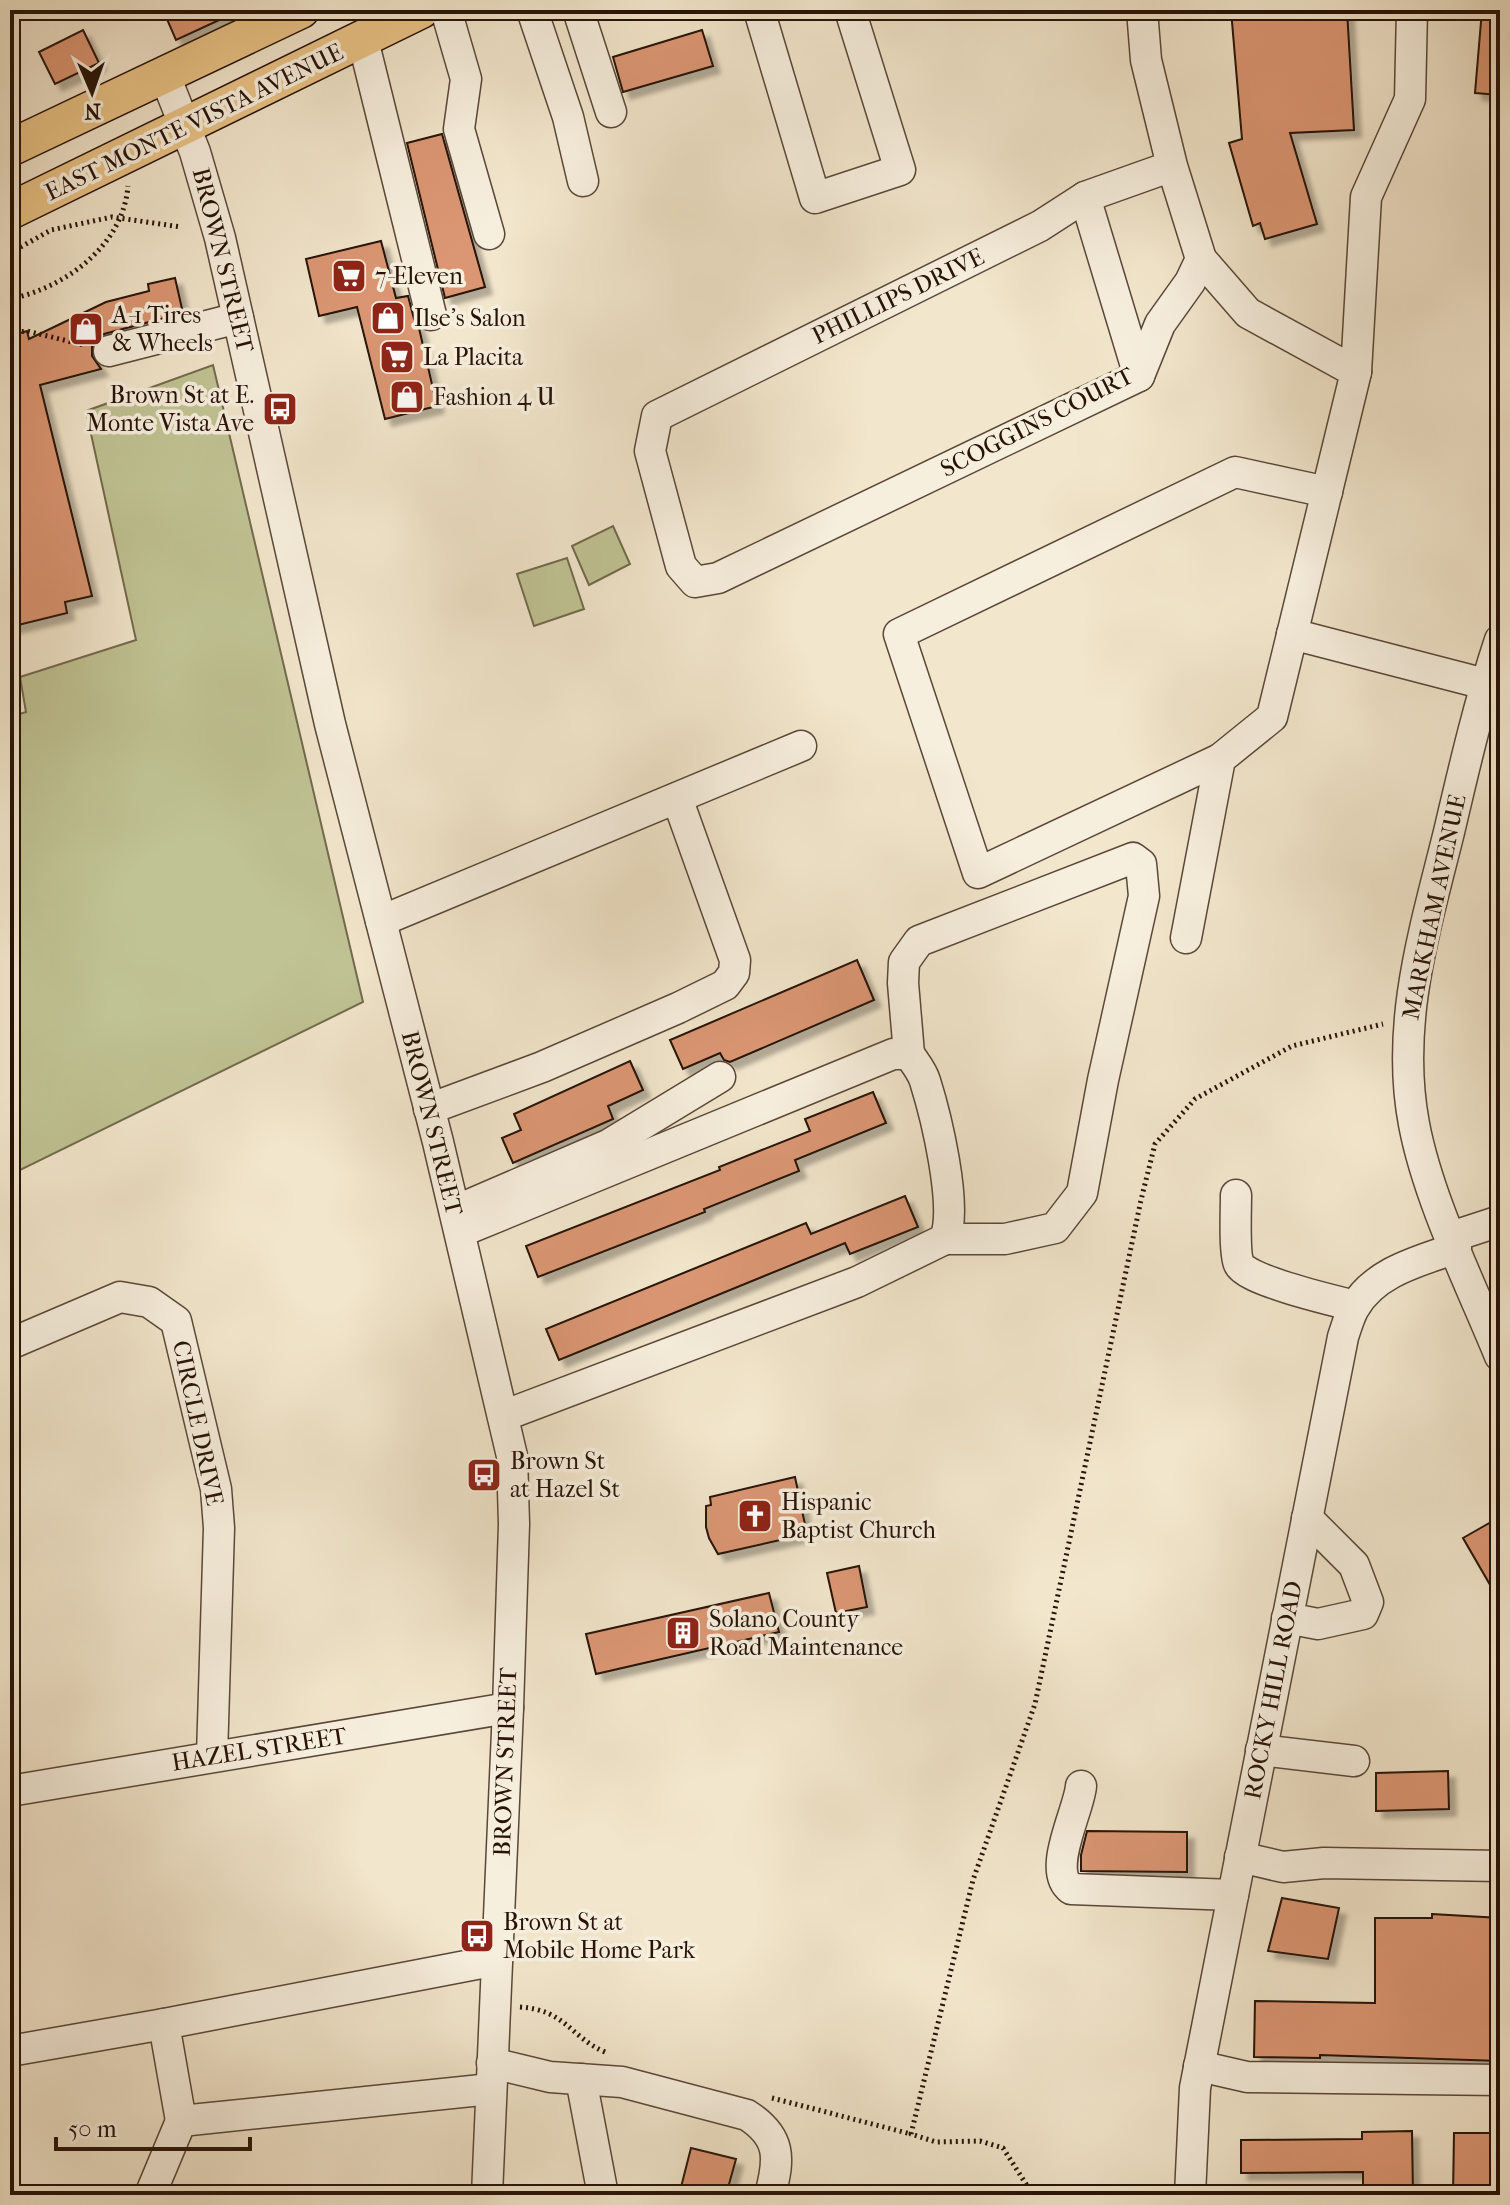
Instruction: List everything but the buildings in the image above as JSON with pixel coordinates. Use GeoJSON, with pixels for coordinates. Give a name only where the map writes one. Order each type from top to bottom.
{"type":"FeatureCollection","features":[{"type":"Feature","properties":{"kind":"main road"},"geometry":{"type":"LineString","coordinates":[[10,148],[301,10]]}},
{"type":"Feature","properties":{"kind":"main road","name":"EAST MONTE VISTA AVENUE"},"geometry":{"type":"LineString","coordinates":[[10,211],[421,10]]}},
{"type":"Feature","properties":{"kind":"street"},"geometry":{"type":"LineString","coordinates":[[446,10],[466,79],[459,129],[489,234]]}},
{"type":"Feature","properties":{"kind":"street"},"geometry":{"type":"LineString","coordinates":[[532,10],[568,117],[583,181]]}},
{"type":"Feature","properties":{"kind":"street"},"geometry":{"type":"LineString","coordinates":[[578,10],[611,112]]}},
{"type":"Feature","properties":{"kind":"street"},"geometry":{"type":"LineString","coordinates":[[759,10],[815,198],[900,170],[850,10]]}},
{"type":"Feature","properties":{"kind":"street"},"geometry":{"type":"LineString","coordinates":[[1142,10],[1146,60],[1172,166],[1201,259],[1248,313],[1356,372]]}},
{"type":"Feature","properties":{"kind":"street"},"geometry":{"type":"LineString","coordinates":[[1327,492],[1235,472],[899,634],[978,873],[1220,759],[1272,717],[1327,492],[1356,372],[1366,197],[1410,99],[1412,10]]}},
{"type":"Feature","properties":{"kind":"street"},"geometry":{"type":"LineString","coordinates":[[363,40],[431,315]]}},
{"type":"Feature","properties":{"kind":"street","name":"BROWN STREET"},"geometry":{"type":"LineString","coordinates":[[165,76],[208,195],[330,724],[457,1221],[512,1456],[514,1524],[508,1708],[487,2195]]}},
{"type":"Feature","properties":{"kind":"street","name":"PHILLIPS DRIVE"},"geometry":{"type":"LineString","coordinates":[[718,578],[695,582],[681,566],[650,451],[657,416],[1040,226],[1085,197],[1172,166]]}},
{"type":"Feature","properties":{"kind":"street"},"geometry":{"type":"LineString","coordinates":[[1085,197],[1139,376]]}},
{"type":"Feature","properties":{"kind":"street","name":"SCOGGINS COURT"},"geometry":{"type":"LineString","coordinates":[[718,578],[1139,376],[1160,324],[1190,282],[1201,259]]}},
{"type":"Feature","properties":{"kind":"street"},"geometry":{"type":"LineString","coordinates":[[109,351],[238,318]]}},
{"type":"Feature","properties":{"kind":"street"},"geometry":{"type":"LineString","coordinates":[[1292,634],[1485,684]]}},
{"type":"Feature","properties":{"kind":"street","name":"MARKHAM AVENUE"},"geometry":{"type":"LineString","coordinates":[[1500,640],[1485,684],[1419,955],[1408,1017],[1406,1069],[1414,1125],[1430,1185],[1500,1356]]}},
{"type":"Feature","properties":{"kind":"street"},"geometry":{"type":"LineString","coordinates":[[381,921],[801,746]]}},
{"type":"Feature","properties":{"kind":"street"},"geometry":{"type":"LineString","coordinates":[[1186,938],[1220,759]]}},
{"type":"Feature","properties":{"kind":"street"},"geometry":{"type":"LineString","coordinates":[[429,1109],[542,1067],[725,985],[734,973],[735,960],[677,798]]}},
{"type":"Feature","properties":{"kind":"street"},"geometry":{"type":"LineString","coordinates":[[503,1416],[857,1282],[945,1239],[1005,1239],[1055,1228],[1082,1193],[1103,1080],[1144,896],[1141,864],[1133,858],[919,941],[904,962],[909,1054],[924,1077],[943,1154],[950,1226],[945,1239]]}},
{"type":"Feature","properties":{"kind":"street"},"geometry":{"type":"LineString","coordinates":[[457,1221],[893,1054],[909,1054]]}},
{"type":"Feature","properties":{"kind":"street"},"geometry":{"type":"LineString","coordinates":[[457,1221],[608,1145],[720,1077]]}},
{"type":"Feature","properties":{"kind":"street"},"geometry":{"type":"LineString","coordinates":[[1236,1195],[1239,1264],[1246,1273],[1355,1306]]}},
{"type":"Feature","properties":{"kind":"street","name":"ROCKY HILL ROAD"},"geometry":{"type":"LineString","coordinates":[[1190,2195],[1195,2088],[1343,1337],[1355,1306],[1376,1283],[1402,1267],[1500,1221]]}},
{"type":"Feature","properties":{"kind":"street","name":"CIRCLE DRIVE"},"geometry":{"type":"LineString","coordinates":[[10,1344],[120,1297],[149,1302],[176,1321],[216,1489],[219,1528],[212,1756]]}},
{"type":"Feature","properties":{"kind":"street"},"geometry":{"type":"LineString","coordinates":[[1287,1618],[1318,1624],[1363,1614],[1368,1602],[1354,1565],[1307,1518]]}},
{"type":"Feature","properties":{"kind":"street","name":"HAZEL STREET"},"geometry":{"type":"LineString","coordinates":[[10,1791],[508,1708]]}},
{"type":"Feature","properties":{"kind":"street"},"geometry":{"type":"LineString","coordinates":[[1261,1750],[1354,1761]]}},
{"type":"Feature","properties":{"kind":"street"},"geometry":{"type":"LineString","coordinates":[[1081,1786],[1068,1832],[1061,1874],[1071,1889],[1233,1895]]}},
{"type":"Feature","properties":{"kind":"street"},"geometry":{"type":"LineString","coordinates":[[1240,1857],[1283,1867],[1324,1863],[1500,1866]]}},
{"type":"Feature","properties":{"kind":"street"},"geometry":{"type":"LineString","coordinates":[[10,2051],[497,1960]]}},
{"type":"Feature","properties":{"kind":"street"},"geometry":{"type":"LineString","coordinates":[[150,2195],[181,2121],[164,2024]]}},
{"type":"Feature","properties":{"kind":"street"},"geometry":{"type":"LineString","coordinates":[[1199,2066],[1247,2077],[1500,2080]]}},
{"type":"Feature","properties":{"kind":"street"},"geometry":{"type":"LineString","coordinates":[[181,2121],[492,2076],[622,2082],[747,2115],[762,2125],[772,2138],[777,2155],[770,2195]]}},
{"type":"Feature","properties":{"kind":"street"},"geometry":{"type":"LineString","coordinates":[[581,2079],[603,2195]]}},
{"type":"Feature","properties":{"kind":"path"},"geometry":{"type":"LineString","coordinates":[[10,299],[53,286],[104,245],[119,218],[129,181]]}},
{"type":"Feature","properties":{"kind":"path"},"geometry":{"type":"LineString","coordinates":[[10,253],[51,230],[119,218],[181,227]]}},
{"type":"Feature","properties":{"kind":"path"},"geometry":{"type":"LineString","coordinates":[[10,333],[27,331],[109,351]]}},
{"type":"Feature","properties":{"kind":"path"},"geometry":{"type":"LineString","coordinates":[[1033,2195],[1003,2148],[980,2141],[936,2142],[911,2134],[973,1880],[1035,1704],[1155,1144],[1195,1099],[1292,1046],[1408,1017]]}},
{"type":"Feature","properties":{"kind":"green space"},"geometry":{"type":"Polygon","coordinates":[[[213,365],[363,1002],[10,1175],[10,717],[26,712],[20,677],[136,640],[86,411],[213,365]]]}},
{"type":"Feature","properties":{"kind":"green space"},"geometry":{"type":"Polygon","coordinates":[[[613,526],[630,564],[589,585],[572,546],[613,526]]]}},
{"type":"Feature","properties":{"kind":"green space"},"geometry":{"type":"Polygon","coordinates":[[[567,558],[584,609],[534,626],[517,574],[567,558]]]}},
{"type":"Feature","properties":{"kind":"place","name":"7-Eleven"},"geometry":{"type":"Point","coordinates":[349,276]}},
{"type":"Feature","properties":{"kind":"place","name":"Ilse's Salon"},"geometry":{"type":"Point","coordinates":[388,318]}},
{"type":"Feature","properties":{"kind":"place","name":"A-1 Tires & Wheels"},"geometry":{"type":"Point","coordinates":[86,329]}},
{"type":"Feature","properties":{"kind":"place","name":"La Placita"},"geometry":{"type":"Point","coordinates":[397,357]}},
{"type":"Feature","properties":{"kind":"place","name":"Fashion 4 U"},"geometry":{"type":"Point","coordinates":[407,397]}},
{"type":"Feature","properties":{"kind":"place","name":"Brown St at E. Monte Vista Ave"},"geometry":{"type":"Point","coordinates":[280,409]}},
{"type":"Feature","properties":{"kind":"place","name":"Brown St at Hazel St"},"geometry":{"type":"Point","coordinates":[484,1475]}},
{"type":"Feature","properties":{"kind":"place","name":"Hispanic Baptist Church"},"geometry":{"type":"Point","coordinates":[755,1516]}},
{"type":"Feature","properties":{"kind":"place","name":"Solano County Road Maintenance"},"geometry":{"type":"Point","coordinates":[683,1633]}},
{"type":"Feature","properties":{"kind":"place","name":"Brown St at Mobile Home Park"},"geometry":{"type":"Point","coordinates":[477,1936]}}]}
